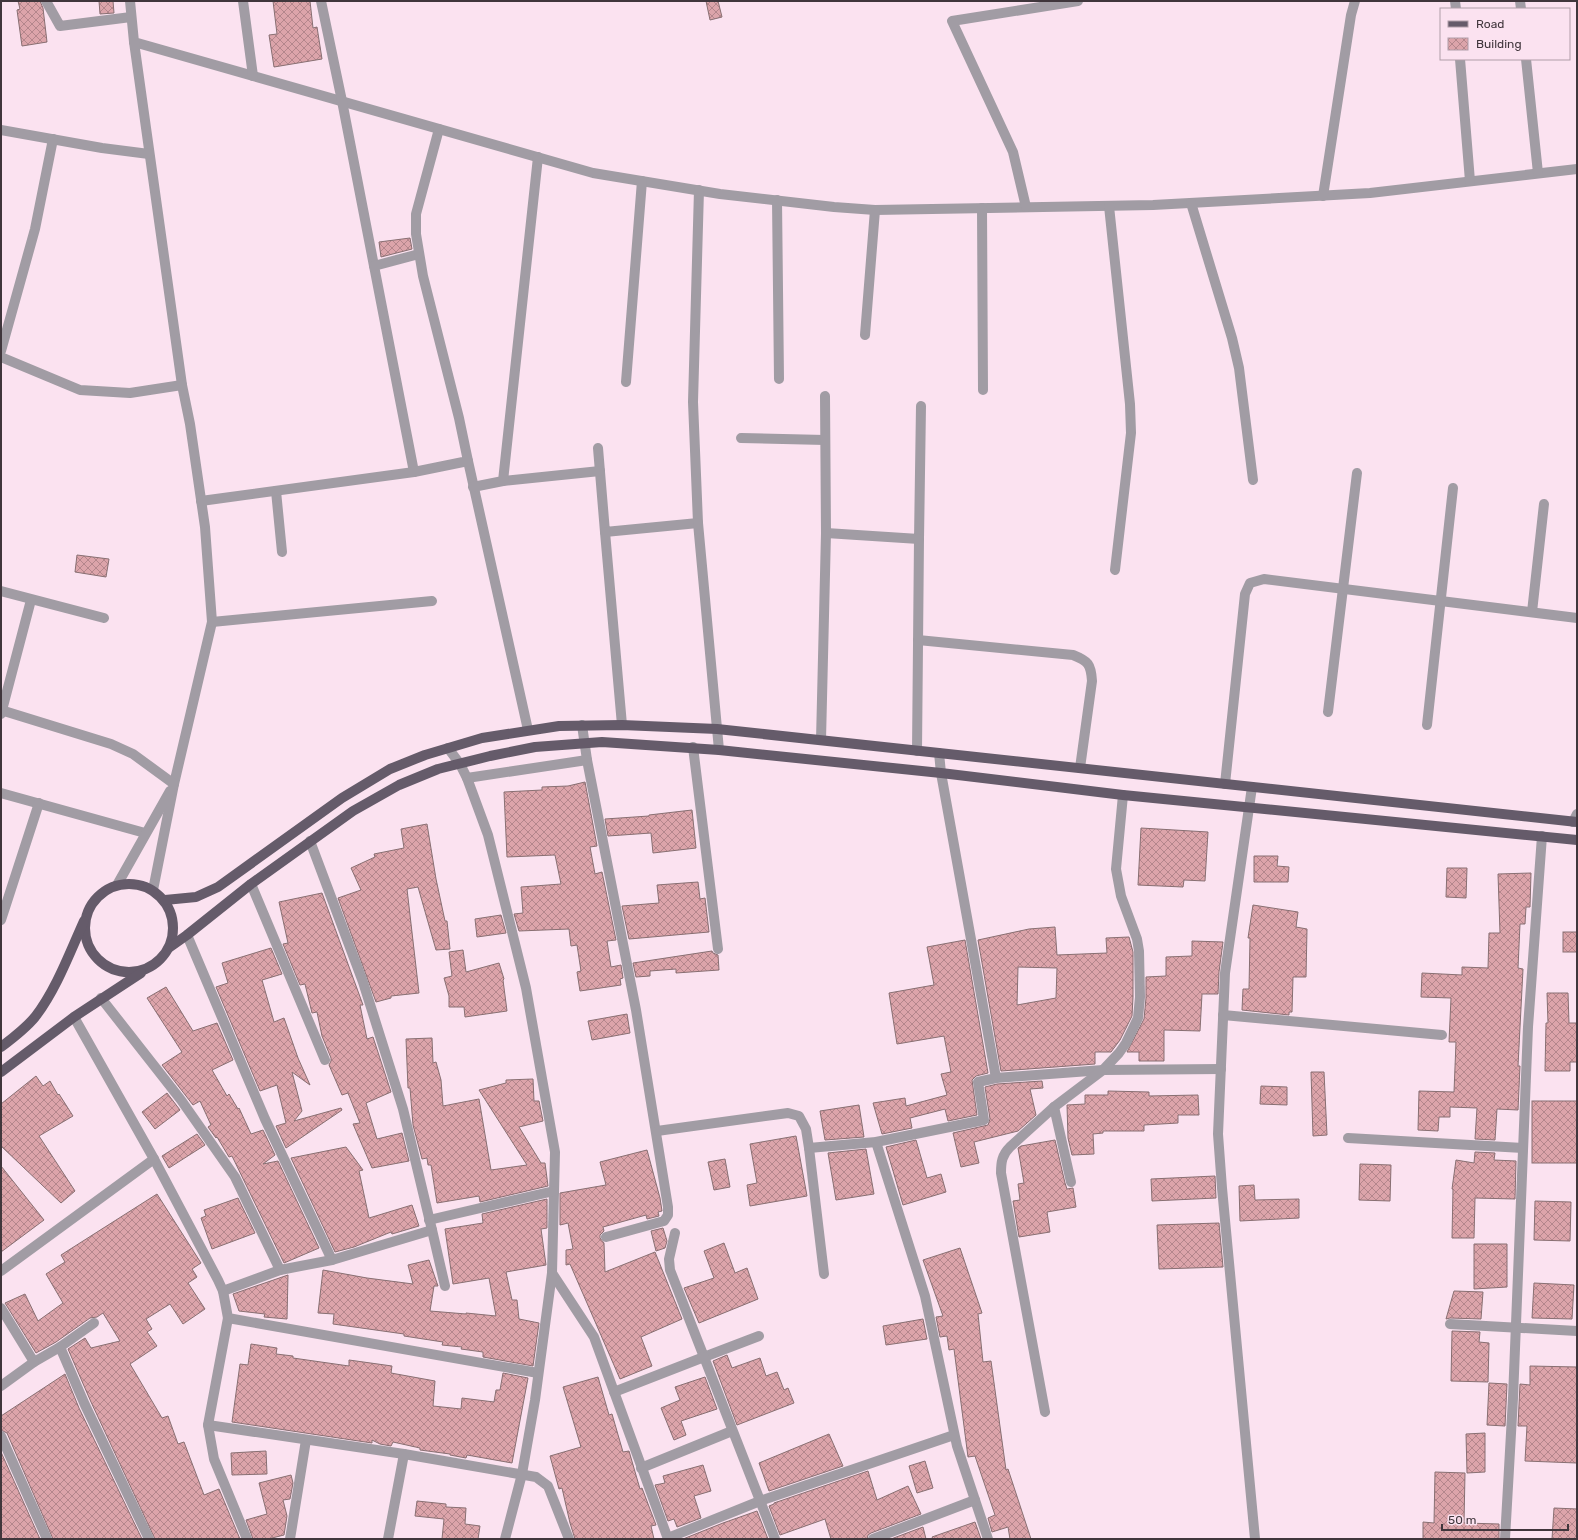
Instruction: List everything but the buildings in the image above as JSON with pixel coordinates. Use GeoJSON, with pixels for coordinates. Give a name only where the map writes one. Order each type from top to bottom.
{"type":"FeatureCollection","features":[{"type":"Feature","properties":{"kind":"main road"},"geometry":{"type":"LineString","coordinates":[[165,900],[196,897],[218,887],[342,798],[390,769],[448,748],[482,738],[559,726],[622,725],[717,729],[1252,787],[1576,819]]}},
{"type":"Feature","properties":{"kind":"main road"},"geometry":{"type":"LineString","coordinates":[[170,947],[251,884],[310,841],[353,811],[399,785],[438,769],[490,756],[535,747],[584,743],[602,742],[693,747],[941,773],[1122,795],[1577,840]]}},
{"type":"Feature","properties":{"kind":"main road"},"geometry":{"type":"LineString","coordinates":[[1,1048],[14,1038],[35,1017],[52,991],[93,902],[104,892],[117,885],[142,885],[154,890],[165,900],[171,911],[174,923],[174,936],[170,947],[164,956],[158,962],[74,1017],[1,1072]]}},
{"type":"Feature","properties":{"kind":"main road"},"geometry":{"type":"LineString","coordinates":[[86,916],[85,930],[88,943],[94,956],[105,965],[118,971],[132,972],[145,970],[158,962]]}},
{"type":"Feature","properties":{"kind":"street"},"geometry":{"type":"LineString","coordinates":[[46,1],[60,26],[131,17]]}},
{"type":"Feature","properties":{"kind":"street"},"geometry":{"type":"LineString","coordinates":[[130,1],[134,42],[182,386],[190,424],[205,527],[212,622],[174,784],[154,890]]}},
{"type":"Feature","properties":{"kind":"street"},"geometry":{"type":"LineString","coordinates":[[243,1],[253,76]]}},
{"type":"Feature","properties":{"kind":"street"},"geometry":{"type":"LineString","coordinates":[[321,1],[342,101],[414,472]]}},
{"type":"Feature","properties":{"kind":"street"},"geometry":{"type":"LineString","coordinates":[[1026,207],[1013,152],[952,21],[1078,1]]}},
{"type":"Feature","properties":{"kind":"street"},"geometry":{"type":"LineString","coordinates":[[1323,196],[1351,15],[1355,1]]}},
{"type":"Feature","properties":{"kind":"street"},"geometry":{"type":"LineString","coordinates":[[134,42],[594,173],[699,190],[834,207],[874,210],[1191,203],[1370,193],[1577,169]]}},
{"type":"Feature","properties":{"kind":"street"},"geometry":{"type":"LineString","coordinates":[[1460,60],[1470,181]]}},
{"type":"Feature","properties":{"kind":"street"},"geometry":{"type":"LineString","coordinates":[[1526,60],[1538,173]]}},
{"type":"Feature","properties":{"kind":"street"},"geometry":{"type":"LineString","coordinates":[[439,129],[416,214],[416,234],[419,254],[468,461],[528,730]]}},
{"type":"Feature","properties":{"kind":"street"},"geometry":{"type":"LineString","coordinates":[[1,130],[102,148],[150,154]]}},
{"type":"Feature","properties":{"kind":"street"},"geometry":{"type":"LineString","coordinates":[[1,351],[35,229],[53,139]]}},
{"type":"Feature","properties":{"kind":"street"},"geometry":{"type":"LineString","coordinates":[[503,481],[538,157]]}},
{"type":"Feature","properties":{"kind":"street"},"geometry":{"type":"LineString","coordinates":[[626,382],[642,181]]}},
{"type":"Feature","properties":{"kind":"street"},"geometry":{"type":"LineString","coordinates":[[699,190],[693,402],[698,524],[719,750]]}},
{"type":"Feature","properties":{"kind":"street"},"geometry":{"type":"LineString","coordinates":[[777,200],[779,379]]}},
{"type":"Feature","properties":{"kind":"street"},"geometry":{"type":"LineString","coordinates":[[1191,203],[1232,338],[1237,360],[1244,402],[1253,480]]}},
{"type":"Feature","properties":{"kind":"street"},"geometry":{"type":"LineString","coordinates":[[1109,206],[1130,404],[1131,433],[1115,570]]}},
{"type":"Feature","properties":{"kind":"street"},"geometry":{"type":"LineString","coordinates":[[982,208],[983,390]]}},
{"type":"Feature","properties":{"kind":"street"},"geometry":{"type":"LineString","coordinates":[[865,335],[874,210]]}},
{"type":"Feature","properties":{"kind":"street"},"geometry":{"type":"LineString","coordinates":[[374,266],[419,254]]}},
{"type":"Feature","properties":{"kind":"street"},"geometry":{"type":"LineString","coordinates":[[1,357],[80,390],[130,393],[182,386]]}},
{"type":"Feature","properties":{"kind":"street"},"geometry":{"type":"LineString","coordinates":[[821,740],[826,533],[825,396]]}},
{"type":"Feature","properties":{"kind":"street"},"geometry":{"type":"LineString","coordinates":[[917,751],[921,406]]}},
{"type":"Feature","properties":{"kind":"street"},"geometry":{"type":"LineString","coordinates":[[741,438],[825,440]]}},
{"type":"Feature","properties":{"kind":"street"},"geometry":{"type":"LineString","coordinates":[[598,448],[622,725]]}},
{"type":"Feature","properties":{"kind":"street"},"geometry":{"type":"LineString","coordinates":[[201,501],[414,472],[468,461]]}},
{"type":"Feature","properties":{"kind":"street"},"geometry":{"type":"LineString","coordinates":[[473,487],[503,481],[600,471]]}},
{"type":"Feature","properties":{"kind":"street"},"geometry":{"type":"LineString","coordinates":[[1328,712],[1357,473]]}},
{"type":"Feature","properties":{"kind":"street"},"geometry":{"type":"LineString","coordinates":[[1427,725],[1453,488]]}},
{"type":"Feature","properties":{"kind":"street"},"geometry":{"type":"LineString","coordinates":[[276,491],[282,552]]}},
{"type":"Feature","properties":{"kind":"street"},"geometry":{"type":"LineString","coordinates":[[1532,612],[1544,504]]}},
{"type":"Feature","properties":{"kind":"street"},"geometry":{"type":"LineString","coordinates":[[605,532],[698,524]]}},
{"type":"Feature","properties":{"kind":"street"},"geometry":{"type":"LineString","coordinates":[[826,533],[919,539]]}},
{"type":"Feature","properties":{"kind":"street"},"geometry":{"type":"LineString","coordinates":[[1225,784],[1245,594],[1250,583],[1264,579],[1577,618]]}},
{"type":"Feature","properties":{"kind":"street"},"geometry":{"type":"LineString","coordinates":[[1,591],[104,618]]}},
{"type":"Feature","properties":{"kind":"street"},"geometry":{"type":"LineString","coordinates":[[31,600],[1,711],[111,744],[133,754],[174,784]]}},
{"type":"Feature","properties":{"kind":"street"},"geometry":{"type":"LineString","coordinates":[[212,622],[432,600]]}},
{"type":"Feature","properties":{"kind":"street"},"geometry":{"type":"LineString","coordinates":[[918,640],[1073,655],[1084,660],[1091,668],[1092,681],[1080,768]]}},
{"type":"Feature","properties":{"kind":"street"},"geometry":{"type":"LineString","coordinates":[[582,725],[587,760],[636,1010],[657,1131],[668,1215],[664,1221],[606,1236]]}},
{"type":"Feature","properties":{"kind":"street"},"geometry":{"type":"LineString","coordinates":[[693,747],[718,949]]}},
{"type":"Feature","properties":{"kind":"street"},"geometry":{"type":"LineString","coordinates":[[448,748],[460,764],[467,778],[488,834],[526,988],[555,1152],[552,1273],[535,1400],[522,1474],[505,1539]]}},
{"type":"Feature","properties":{"kind":"street"},"geometry":{"type":"LineString","coordinates":[[939,753],[941,773],[996,1078]]}},
{"type":"Feature","properties":{"kind":"street"},"geometry":{"type":"LineString","coordinates":[[467,778],[587,760]]}},
{"type":"Feature","properties":{"kind":"street"},"geometry":{"type":"LineString","coordinates":[[117,885],[174,784]]}},
{"type":"Feature","properties":{"kind":"street"},"geometry":{"type":"LineString","coordinates":[[1252,787],[1225,973],[1218,1134],[1255,1539]]}},
{"type":"Feature","properties":{"kind":"street"},"geometry":{"type":"LineString","coordinates":[[1,793],[145,833]]}},
{"type":"Feature","properties":{"kind":"street"},"geometry":{"type":"LineString","coordinates":[[1045,1412],[1001,1167],[1003,1154],[1010,1147],[1054,1108],[1103,1070],[1119,1054],[1138,1018],[1140,997],[1139,950],[1137,939],[1121,896],[1116,869],[1122,795]]}},
{"type":"Feature","properties":{"kind":"street"},"geometry":{"type":"LineString","coordinates":[[1,920],[39,803]]}},
{"type":"Feature","properties":{"kind":"street"},"geometry":{"type":"LineString","coordinates":[[1505,1539],[1516,1328],[1528,1027],[1542,836]]}},
{"type":"Feature","properties":{"kind":"street"},"geometry":{"type":"LineString","coordinates":[[310,841],[363,982],[403,1109],[445,1286]]}},
{"type":"Feature","properties":{"kind":"street"},"geometry":{"type":"LineString","coordinates":[[251,884],[325,1060]]}},
{"type":"Feature","properties":{"kind":"street"},"geometry":{"type":"LineString","coordinates":[[187,935],[264,1119],[332,1260]]}},
{"type":"Feature","properties":{"kind":"street"},"geometry":{"type":"LineString","coordinates":[[101,998],[181,1100],[235,1177],[280,1270]]}},
{"type":"Feature","properties":{"kind":"street"},"geometry":{"type":"LineString","coordinates":[[1223,1015],[1442,1035]]}},
{"type":"Feature","properties":{"kind":"street"},"geometry":{"type":"LineString","coordinates":[[74,1017],[154,1159],[223,1291],[228,1318],[208,1425],[214,1459],[247,1539]]}},
{"type":"Feature","properties":{"kind":"street"},"geometry":{"type":"LineString","coordinates":[[809,1148],[876,1142],[984,1120],[978,1082],[996,1078],[1103,1070],[1221,1068]]}},
{"type":"Feature","properties":{"kind":"street"},"geometry":{"type":"LineString","coordinates":[[1054,1108],[1071,1182]]}},
{"type":"Feature","properties":{"kind":"street"},"geometry":{"type":"LineString","coordinates":[[657,1131],[788,1113],[799,1116],[806,1129],[824,1274]]}},
{"type":"Feature","properties":{"kind":"street"},"geometry":{"type":"LineString","coordinates":[[1348,1138],[1523,1148]]}},
{"type":"Feature","properties":{"kind":"street"},"geometry":{"type":"LineString","coordinates":[[876,1142],[925,1296],[954,1435],[988,1539]]}},
{"type":"Feature","properties":{"kind":"street"},"geometry":{"type":"LineString","coordinates":[[1,1271],[154,1159]]}},
{"type":"Feature","properties":{"kind":"street"},"geometry":{"type":"LineString","coordinates":[[429,1220],[554,1191]]}},
{"type":"Feature","properties":{"kind":"street"},"geometry":{"type":"LineString","coordinates":[[223,1291],[280,1270],[332,1260],[432,1230]]}},
{"type":"Feature","properties":{"kind":"street"},"geometry":{"type":"LineString","coordinates":[[675,1233],[669,1259],[670,1270],[775,1539]]}},
{"type":"Feature","properties":{"kind":"street"},"geometry":{"type":"LineString","coordinates":[[552,1273],[594,1337],[668,1538],[760,1501],[954,1435]]}},
{"type":"Feature","properties":{"kind":"street"},"geometry":{"type":"LineString","coordinates":[[1,1308],[34,1362]]}},
{"type":"Feature","properties":{"kind":"street"},"geometry":{"type":"LineString","coordinates":[[228,1318],[538,1373]]}},
{"type":"Feature","properties":{"kind":"street"},"geometry":{"type":"LineString","coordinates":[[1,1386],[34,1362],[60,1347],[94,1323]]}},
{"type":"Feature","properties":{"kind":"street"},"geometry":{"type":"LineString","coordinates":[[1450,1324],[1577,1331]]}},
{"type":"Feature","properties":{"kind":"street"},"geometry":{"type":"LineString","coordinates":[[614,1392],[759,1336]]}},
{"type":"Feature","properties":{"kind":"street"},"geometry":{"type":"LineString","coordinates":[[60,1347],[85,1405],[149,1539]]}},
{"type":"Feature","properties":{"kind":"street"},"geometry":{"type":"LineString","coordinates":[[208,1425],[404,1454],[536,1477],[548,1486],[568,1539]]}},
{"type":"Feature","properties":{"kind":"street"},"geometry":{"type":"LineString","coordinates":[[641,1468],[732,1431]]}},
{"type":"Feature","properties":{"kind":"street"},"geometry":{"type":"LineString","coordinates":[[1,1436],[47,1539]]}},
{"type":"Feature","properties":{"kind":"street"},"geometry":{"type":"LineString","coordinates":[[290,1539],[306,1440]]}},
{"type":"Feature","properties":{"kind":"street"},"geometry":{"type":"LineString","coordinates":[[388,1539],[404,1454]]}},
{"type":"Feature","properties":{"kind":"street"},"geometry":{"type":"LineString","coordinates":[[873,1539],[975,1500]]}}]}
